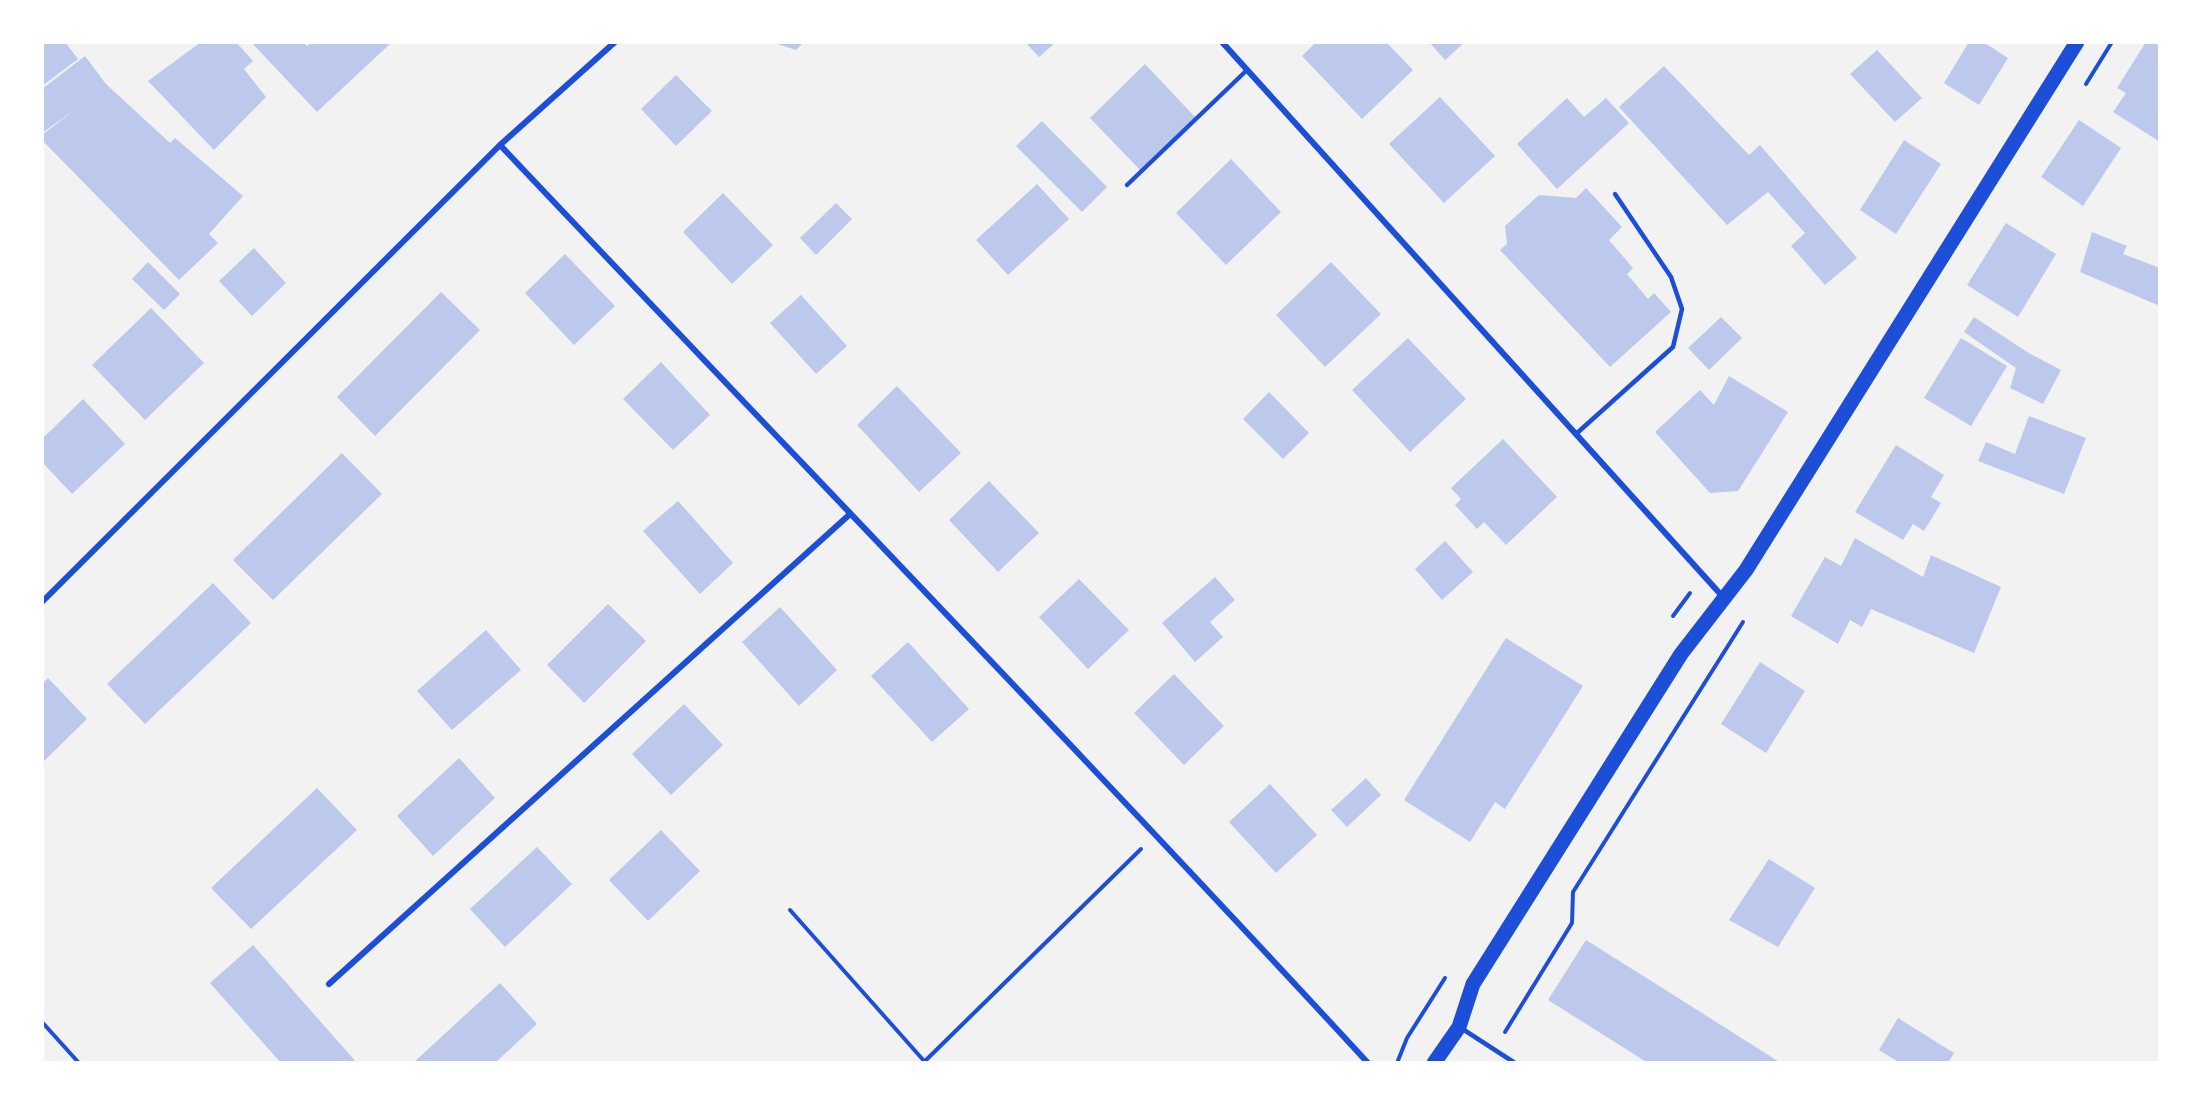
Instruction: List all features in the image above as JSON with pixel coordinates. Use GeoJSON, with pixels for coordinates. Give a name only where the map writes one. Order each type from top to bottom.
{"type":"FeatureCollection","features":[{"type":"Feature","properties":{"kind":"main road"},"geometry":{"type":"LineString","coordinates":[[1434,1063],[1459,1026],[1473,984],[1682,654],[1746,570],[2077,42]]}},
{"type":"Feature","properties":{"kind":"street"},"geometry":{"type":"LineString","coordinates":[[42,602],[500,145],[615,42]]}},
{"type":"Feature","properties":{"kind":"street"},"geometry":{"type":"LineString","coordinates":[[1222,42],[1724,597]]}},
{"type":"Feature","properties":{"kind":"street"},"geometry":{"type":"LineString","coordinates":[[500,145],[849,515],[1156,833],[1368,1063]]}},
{"type":"Feature","properties":{"kind":"street"},"geometry":{"type":"LineString","coordinates":[[329,984],[849,515]]}},
{"type":"Feature","properties":{"kind":"lane"},"geometry":{"type":"LineString","coordinates":[[1127,185],[1247,70]]}},
{"type":"Feature","properties":{"kind":"lane"},"geometry":{"type":"LineString","coordinates":[[1576,434],[1673,347],[1682,309],[1671,277],[1615,194]]}},
{"type":"Feature","properties":{"kind":"lane"},"geometry":{"type":"LineString","coordinates":[[1459,1026],[1515,1063]]}},
{"type":"Feature","properties":{"kind":"path"},"geometry":{"type":"LineString","coordinates":[[1669,621],[1704,575]]}},
{"type":"Feature","properties":{"kind":"path"},"geometry":{"type":"LineString","coordinates":[[790,910],[924,1063],[1156,833]]}},
{"type":"Feature","properties":{"kind":"path"},"geometry":{"type":"LineString","coordinates":[[1397,1063],[1407,1038],[1443,981]]}},
{"type":"Feature","properties":{"kind":"path"},"geometry":{"type":"LineString","coordinates":[[42,1022],[79,1063]]}},
{"type":"Feature","properties":{"kind":"building"},"geometry":{"type":"Polygon","coordinates":[[[42,42],[65,42],[78,59],[42,86],[42,42]]]}},
{"type":"Feature","properties":{"kind":"building"},"geometry":{"type":"Polygon","coordinates":[[[201,42],[236,42],[253,61],[244,69],[266,97],[214,150],[148,81],[201,42]]]}},
{"type":"Feature","properties":{"kind":"building"},"geometry":{"type":"Polygon","coordinates":[[[251,42],[303,42],[307,46],[312,42],[392,42],[317,112],[251,42]]]}},
{"type":"Feature","properties":{"kind":"building"},"geometry":{"type":"Polygon","coordinates":[[[771,42],[804,42],[796,50],[771,42]]]}},
{"type":"Feature","properties":{"kind":"building"},"geometry":{"type":"Polygon","coordinates":[[[1025,42],[1056,42],[1039,57],[1025,42]]]}},
{"type":"Feature","properties":{"kind":"building"},"geometry":{"type":"Polygon","coordinates":[[[1316,42],[1386,42],[1413,70],[1362,119],[1302,56],[1316,42]]]}},
{"type":"Feature","properties":{"kind":"building"},"geometry":{"type":"Polygon","coordinates":[[[1429,42],[1465,42],[1445,60],[1429,42]]]}},
{"type":"Feature","properties":{"kind":"building"},"geometry":{"type":"Polygon","coordinates":[[[1969,42],[1983,42],[2008,58],[1979,105],[1944,83],[1969,42]]]}},
{"type":"Feature","properties":{"kind":"building"},"geometry":{"type":"Polygon","coordinates":[[[2146,42],[2160,45],[2160,142],[2113,112],[2126,93],[2117,88],[2146,42]]]}},
{"type":"Feature","properties":{"kind":"building"},"geometry":{"type":"Polygon","coordinates":[[[1877,50],[1922,98],[1895,122],[1850,74],[1877,50]]]}},
{"type":"Feature","properties":{"kind":"building"},"geometry":{"type":"Polygon","coordinates":[[[85,56],[106,84],[170,143],[175,138],[243,196],[209,234],[218,243],[179,280],[42,140],[42,135],[74,110],[42,133],[42,89],[85,56]]]}},
{"type":"Feature","properties":{"kind":"building"},"geometry":{"type":"Polygon","coordinates":[[[1145,64],[1195,117],[1140,170],[1090,118],[1145,64]]]}},
{"type":"Feature","properties":{"kind":"building"},"geometry":{"type":"Polygon","coordinates":[[[1664,66],[1749,155],[1760,145],[1857,258],[1825,285],[1791,246],[1805,233],[1768,192],[1727,225],[1619,107],[1664,66]]]}},
{"type":"Feature","properties":{"kind":"building"},"geometry":{"type":"Polygon","coordinates":[[[676,75],[712,111],[676,146],[641,109],[676,75]]]}},
{"type":"Feature","properties":{"kind":"building"},"geometry":{"type":"Polygon","coordinates":[[[1440,97],[1495,156],[1444,203],[1389,144],[1440,97]]]}},
{"type":"Feature","properties":{"kind":"building"},"geometry":{"type":"Polygon","coordinates":[[[1567,98],[1584,117],[1606,98],[1629,123],[1557,189],[1517,144],[1567,98]]]}},
{"type":"Feature","properties":{"kind":"building"},"geometry":{"type":"Polygon","coordinates":[[[2079,120],[2121,148],[2083,206],[2041,177],[2079,120]]]}},
{"type":"Feature","properties":{"kind":"building"},"geometry":{"type":"Polygon","coordinates":[[[1042,121],[1107,187],[1082,212],[1016,146],[1042,121]]]}},
{"type":"Feature","properties":{"kind":"building"},"geometry":{"type":"Polygon","coordinates":[[[1904,140],[1941,164],[1896,234],[1860,210],[1904,140]]]}},
{"type":"Feature","properties":{"kind":"building"},"geometry":{"type":"Polygon","coordinates":[[[1231,159],[1281,212],[1226,265],[1176,213],[1231,159]]]}},
{"type":"Feature","properties":{"kind":"building"},"geometry":{"type":"Polygon","coordinates":[[[1037,184],[1069,219],[1008,275],[976,240],[1037,184]]]}},
{"type":"Feature","properties":{"kind":"building"},"geometry":{"type":"Polygon","coordinates":[[[1586,188],[1622,227],[1609,240],[1633,268],[1627,274],[1648,299],[1654,293],[1671,312],[1610,367],[1500,250],[1507,244],[1505,226],[1539,195],[1576,198],[1586,188]]]}},
{"type":"Feature","properties":{"kind":"building"},"geometry":{"type":"Polygon","coordinates":[[[723,193],[773,245],[732,284],[683,232],[723,193]]]}},
{"type":"Feature","properties":{"kind":"building"},"geometry":{"type":"Polygon","coordinates":[[[836,203],[852,219],[816,255],[800,238],[836,203]]]}},
{"type":"Feature","properties":{"kind":"building"},"geometry":{"type":"Polygon","coordinates":[[[2006,223],[2056,254],[2018,317],[1967,285],[2006,223]]]}},
{"type":"Feature","properties":{"kind":"building"},"geometry":{"type":"Polygon","coordinates":[[[2092,232],[2127,246],[2123,254],[2160,268],[2160,306],[2080,272],[2092,232]]]}},
{"type":"Feature","properties":{"kind":"building"},"geometry":{"type":"Polygon","coordinates":[[[254,248],[286,283],[252,316],[219,281],[254,248]]]}},
{"type":"Feature","properties":{"kind":"building"},"geometry":{"type":"Polygon","coordinates":[[[565,254],[615,306],[574,345],[525,293],[565,254]]]}},
{"type":"Feature","properties":{"kind":"building"},"geometry":{"type":"Polygon","coordinates":[[[148,262],[180,294],[164,310],[132,279],[148,262]]]}},
{"type":"Feature","properties":{"kind":"building"},"geometry":{"type":"Polygon","coordinates":[[[1331,262],[1381,314],[1325,367],[1276,315],[1331,262]]]}},
{"type":"Feature","properties":{"kind":"building"},"geometry":{"type":"Polygon","coordinates":[[[441,292],[480,330],[375,436],[337,397],[441,292]]]}},
{"type":"Feature","properties":{"kind":"building"},"geometry":{"type":"Polygon","coordinates":[[[801,295],[847,346],[816,374],[770,323],[801,295]]]}},
{"type":"Feature","properties":{"kind":"building"},"geometry":{"type":"Polygon","coordinates":[[[151,308],[204,363],[145,420],[92,365],[151,308]]]}},
{"type":"Feature","properties":{"kind":"building"},"geometry":{"type":"Polygon","coordinates":[[[1721,317],[1742,338],[1709,370],[1688,348],[1721,317]]]}},
{"type":"Feature","properties":{"kind":"building"},"geometry":{"type":"Polygon","coordinates":[[[1974,317],[2027,352],[2061,370],[2043,404],[2010,388],[2016,368],[1964,332],[1974,317]]]}},
{"type":"Feature","properties":{"kind":"building"},"geometry":{"type":"Polygon","coordinates":[[[1408,338],[1466,399],[1410,452],[1352,390],[1408,338]]]}},
{"type":"Feature","properties":{"kind":"building"},"geometry":{"type":"Polygon","coordinates":[[[1961,338],[2007,366],[1971,426],[1924,398],[1961,338]]]}},
{"type":"Feature","properties":{"kind":"building"},"geometry":{"type":"Polygon","coordinates":[[[661,362],[710,415],[673,450],[623,399],[661,362]]]}},
{"type":"Feature","properties":{"kind":"building"},"geometry":{"type":"Polygon","coordinates":[[[1729,376],[1788,412],[1738,491],[1710,493],[1655,432],[1700,390],[1714,405],[1729,376]]]}},
{"type":"Feature","properties":{"kind":"building"},"geometry":{"type":"Polygon","coordinates":[[[897,386],[961,453],[919,492],[857,425],[897,386]]]}},
{"type":"Feature","properties":{"kind":"building"},"geometry":{"type":"Polygon","coordinates":[[[1269,392],[1309,433],[1283,459],[1243,419],[1269,392]]]}},
{"type":"Feature","properties":{"kind":"building"},"geometry":{"type":"Polygon","coordinates":[[[83,399],[125,444],[72,494],[42,462],[42,439],[83,399]]]}},
{"type":"Feature","properties":{"kind":"building"},"geometry":{"type":"Polygon","coordinates":[[[2029,416],[2086,438],[2064,494],[1978,461],[1986,442],[2015,454],[2029,416]]]}},
{"type":"Feature","properties":{"kind":"building"},"geometry":{"type":"Polygon","coordinates":[[[1503,439],[1557,497],[1506,545],[1484,522],[1477,529],[1455,505],[1461,499],[1451,488],[1503,439]]]}},
{"type":"Feature","properties":{"kind":"building"},"geometry":{"type":"Polygon","coordinates":[[[1896,445],[1944,475],[1931,497],[1941,503],[1924,531],[1913,524],[1903,540],[1855,512],[1896,445]]]}},
{"type":"Feature","properties":{"kind":"building"},"geometry":{"type":"Polygon","coordinates":[[[342,453],[382,494],[273,600],[233,560],[342,453]]]}},
{"type":"Feature","properties":{"kind":"building"},"geometry":{"type":"Polygon","coordinates":[[[989,481],[1039,533],[998,572],[949,520],[989,481]]]}},
{"type":"Feature","properties":{"kind":"building"},"geometry":{"type":"Polygon","coordinates":[[[678,501],[733,563],[700,594],[643,531],[678,501]]]}},
{"type":"Feature","properties":{"kind":"building"},"geometry":{"type":"Polygon","coordinates":[[[1855,538],[1923,577],[1931,555],[2001,587],[1974,653],[1871,609],[1862,627],[1850,620],[1838,644],[1791,616],[1825,557],[1841,566],[1855,538]]]}},
{"type":"Feature","properties":{"kind":"building"},"geometry":{"type":"Polygon","coordinates":[[[1445,541],[1473,572],[1442,600],[1415,569],[1445,541]]]}},
{"type":"Feature","properties":{"kind":"building"},"geometry":{"type":"Polygon","coordinates":[[[1215,577],[1235,600],[1210,622],[1223,637],[1195,662],[1162,623],[1215,577]]]}},
{"type":"Feature","properties":{"kind":"building"},"geometry":{"type":"Polygon","coordinates":[[[1079,579],[1129,630],[1088,669],[1039,617],[1079,579]]]}},
{"type":"Feature","properties":{"kind":"building"},"geometry":{"type":"Polygon","coordinates":[[[213,583],[251,623],[145,724],[107,684],[213,583]]]}},
{"type":"Feature","properties":{"kind":"building"},"geometry":{"type":"Polygon","coordinates":[[[608,604],[646,641],[584,703],[547,665],[608,604]]]}},
{"type":"Feature","properties":{"kind":"building"},"geometry":{"type":"Polygon","coordinates":[[[780,607],[837,670],[799,706],[742,642],[780,607]]]}},
{"type":"Feature","properties":{"kind":"building"},"geometry":{"type":"Polygon","coordinates":[[[486,630],[521,670],[452,730],[417,691],[486,630]]]}},
{"type":"Feature","properties":{"kind":"building"},"geometry":{"type":"Polygon","coordinates":[[[1506,638],[1583,686],[1505,809],[1495,802],[1470,842],[1404,800],[1506,638]]]}},
{"type":"Feature","properties":{"kind":"building"},"geometry":{"type":"Polygon","coordinates":[[[908,642],[969,709],[932,742],[871,676],[908,642]]]}},
{"type":"Feature","properties":{"kind":"building"},"geometry":{"type":"Polygon","coordinates":[[[1760,662],[1805,691],[1766,753],[1721,724],[1760,662]]]}},
{"type":"Feature","properties":{"kind":"building"},"geometry":{"type":"Polygon","coordinates":[[[1174,674],[1224,726],[1184,765],[1134,713],[1174,674]]]}},
{"type":"Feature","properties":{"kind":"building"},"geometry":{"type":"Polygon","coordinates":[[[48,678],[87,719],[42,763],[42,684],[48,678]]]}},
{"type":"Feature","properties":{"kind":"building"},"geometry":{"type":"Polygon","coordinates":[[[684,704],[723,745],[671,795],[632,754],[684,704]]]}},
{"type":"Feature","properties":{"kind":"building"},"geometry":{"type":"Polygon","coordinates":[[[459,758],[495,798],[433,856],[397,816],[459,758]]]}},
{"type":"Feature","properties":{"kind":"building"},"geometry":{"type":"Polygon","coordinates":[[[1366,778],[1381,795],[1347,827],[1331,810],[1366,778]]]}},
{"type":"Feature","properties":{"kind":"building"},"geometry":{"type":"Polygon","coordinates":[[[1270,784],[1317,835],[1276,873],[1229,822],[1270,784]]]}},
{"type":"Feature","properties":{"kind":"building"},"geometry":{"type":"Polygon","coordinates":[[[317,788],[357,830],[251,929],[211,888],[317,788]]]}},
{"type":"Feature","properties":{"kind":"building"},"geometry":{"type":"Polygon","coordinates":[[[661,830],[700,871],[648,921],[609,880],[661,830]]]}},
{"type":"Feature","properties":{"kind":"building"},"geometry":{"type":"Polygon","coordinates":[[[537,847],[572,884],[505,947],[470,909],[537,847]]]}},
{"type":"Feature","properties":{"kind":"building"},"geometry":{"type":"Polygon","coordinates":[[[1769,859],[1815,888],[1778,947],[1729,920],[1769,859]]]}},
{"type":"Feature","properties":{"kind":"building"},"geometry":{"type":"Polygon","coordinates":[[[1586,940],[1781,1063],[1648,1063],[1548,1000],[1586,940]]]}},
{"type":"Feature","properties":{"kind":"building"},"geometry":{"type":"Polygon","coordinates":[[[253,945],[357,1063],[281,1063],[210,983],[253,945]]]}},
{"type":"Feature","properties":{"kind":"building"},"geometry":{"type":"Polygon","coordinates":[[[500,983],[537,1024],[495,1063],[413,1063],[500,983]]]}},
{"type":"Feature","properties":{"kind":"building"},"geometry":{"type":"Polygon","coordinates":[[[1898,1018],[1954,1053],[1948,1063],[1900,1063],[1879,1050],[1898,1018]]]}}]}
